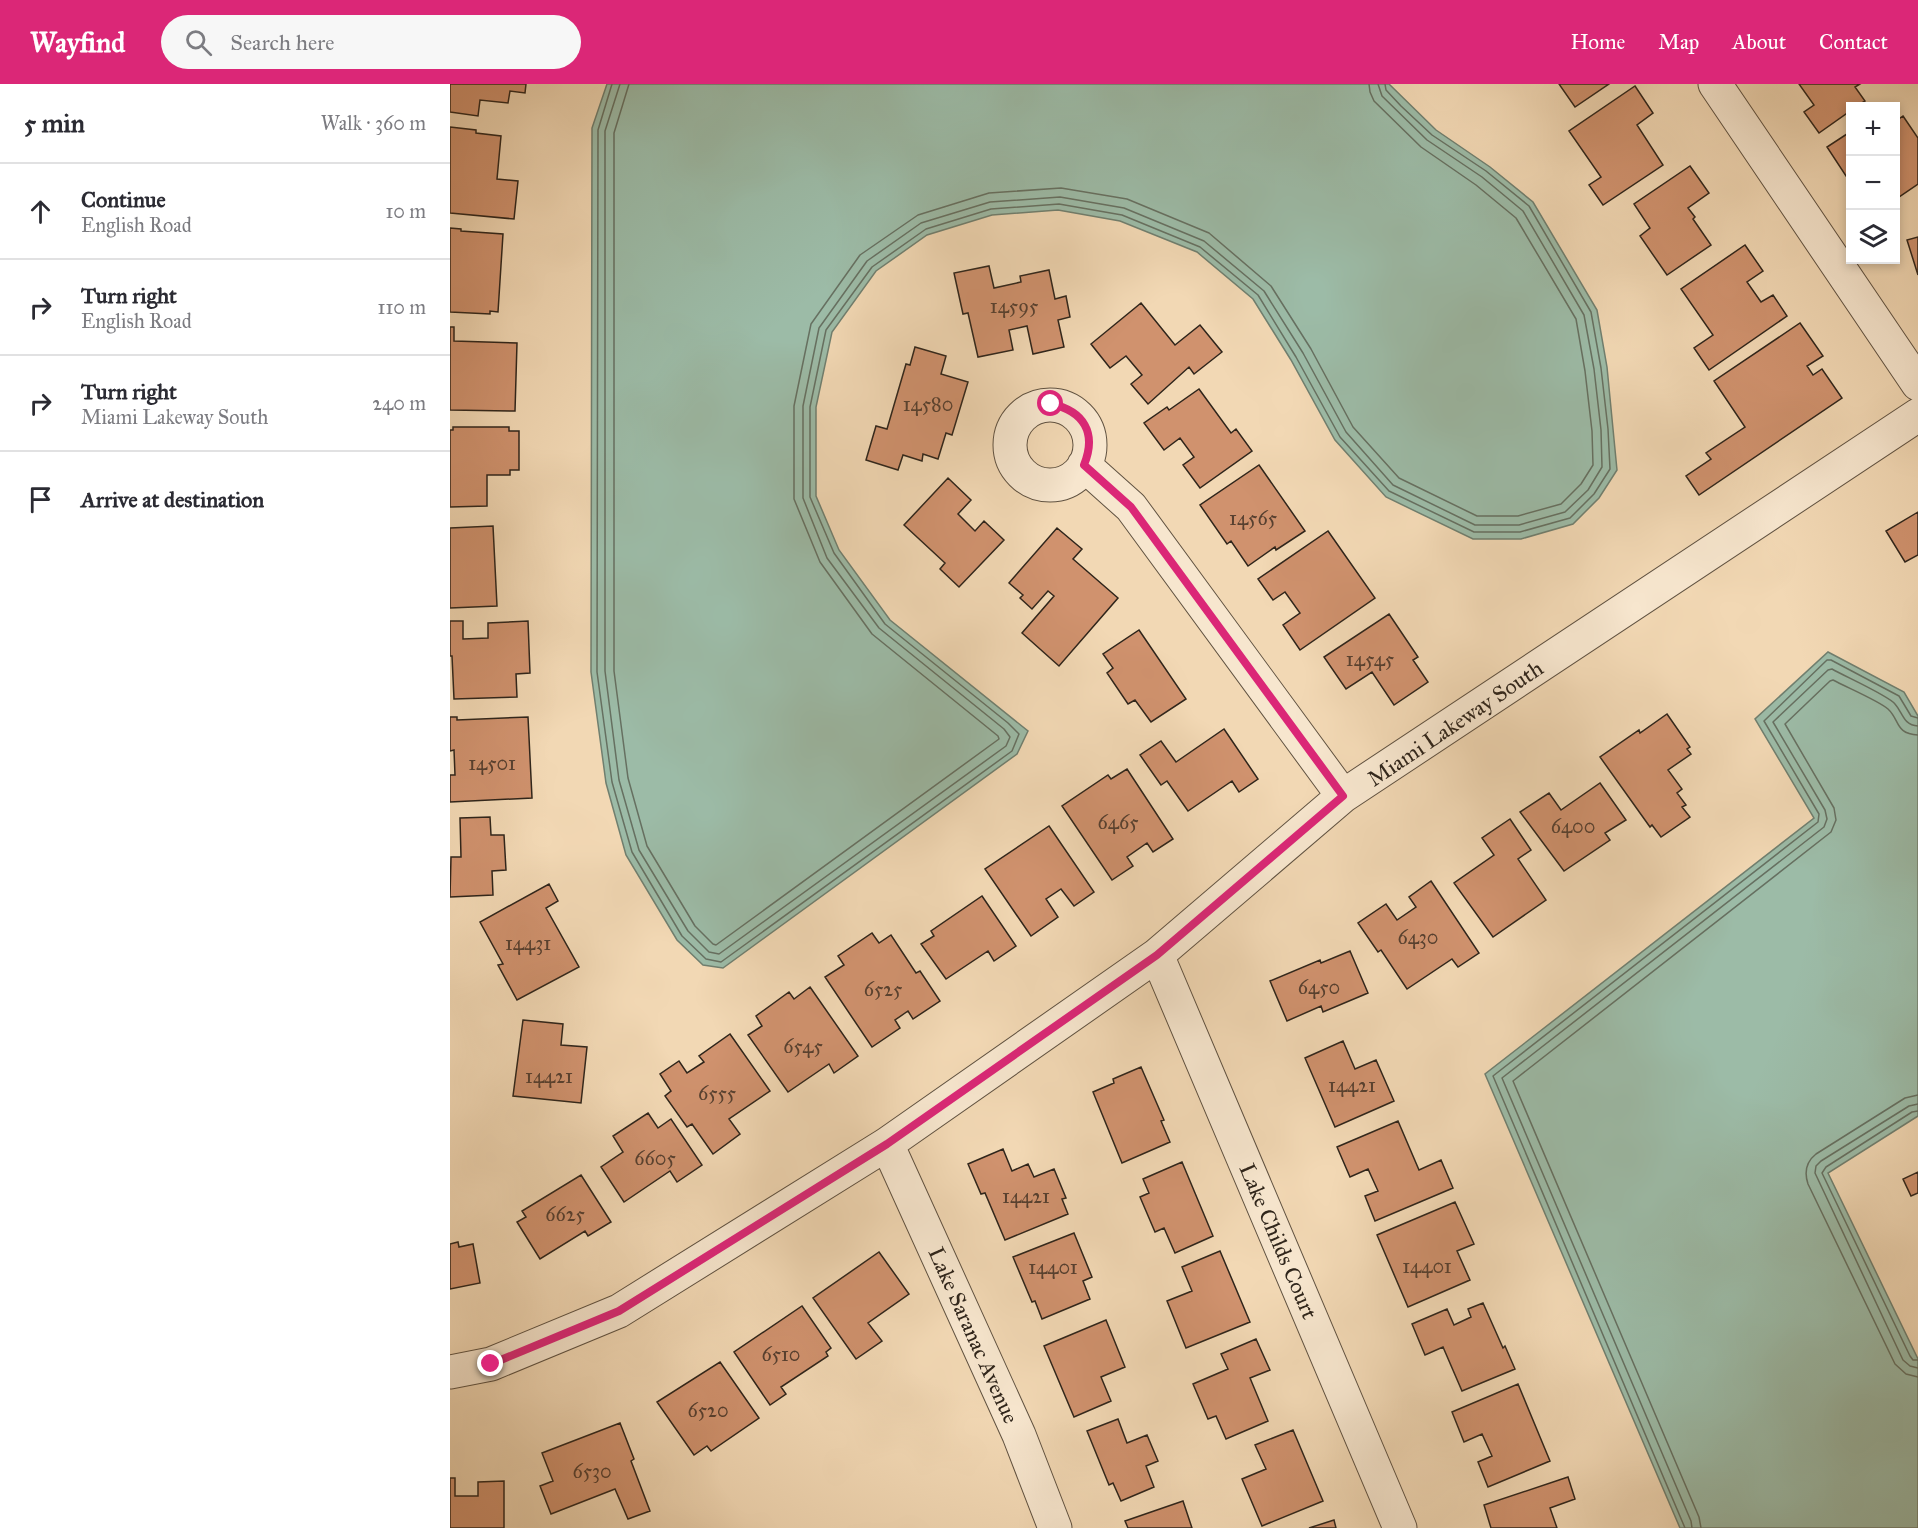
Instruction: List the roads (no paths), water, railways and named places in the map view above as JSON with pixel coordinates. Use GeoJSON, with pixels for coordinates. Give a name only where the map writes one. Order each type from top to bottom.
{"type":"FeatureCollection","features":[{"type":"Feature","properties":{"kind":"street"},"geometry":{"type":"LineString","coordinates":[[1715,84],[1918,384]]}},
{"type":"Feature","properties":{"kind":"street","name":"Miami Lakeway South"},"geometry":{"type":"LineString","coordinates":[[450,1372],[491,1364],[619,1311],[887,1144],[1157,955],[1343,796],[1918,416]]}},
{"type":"Feature","properties":{"kind":"street"},"geometry":{"type":"LineString","coordinates":[[1084,465],[1131,507],[1343,796]]}},
{"type":"Feature","properties":{"kind":"street","name":"Lake Childs Court"},"geometry":{"type":"LineString","coordinates":[[1157,955],[1400,1528]]}},
{"type":"Feature","properties":{"kind":"street","name":"Lake Saranac Avenue"},"geometry":{"type":"LineString","coordinates":[[887,1144],[1019,1435],[1055,1528]]}},
{"type":"Feature","properties":{"kind":"water"},"geometry":{"type":"Polygon","coordinates":[[[607,84],[1389,84],[1436,130],[1490,167],[1533,202],[1597,310],[1607,367],[1617,470],[1599,498],[1573,524],[1521,539],[1473,539],[1386,497],[1335,440],[1291,360],[1253,299],[1197,252],[1120,221],[1058,210],[992,215],[927,235],[876,271],[832,332],[816,407],[816,496],[839,550],[890,620],[1028,731],[1017,754],[723,968],[703,965],[677,940],[626,855],[606,783],[591,672],[592,128],[607,84]]]}},
{"type":"Feature","properties":{"kind":"water"},"geometry":{"type":"Polygon","coordinates":[[[1828,652],[1904,692],[1918,716],[1918,1116],[1828,1173],[1918,1359],[1918,1528],[1680,1528],[1485,1074],[1814,818],[1755,719],[1828,652]]]}}]}
